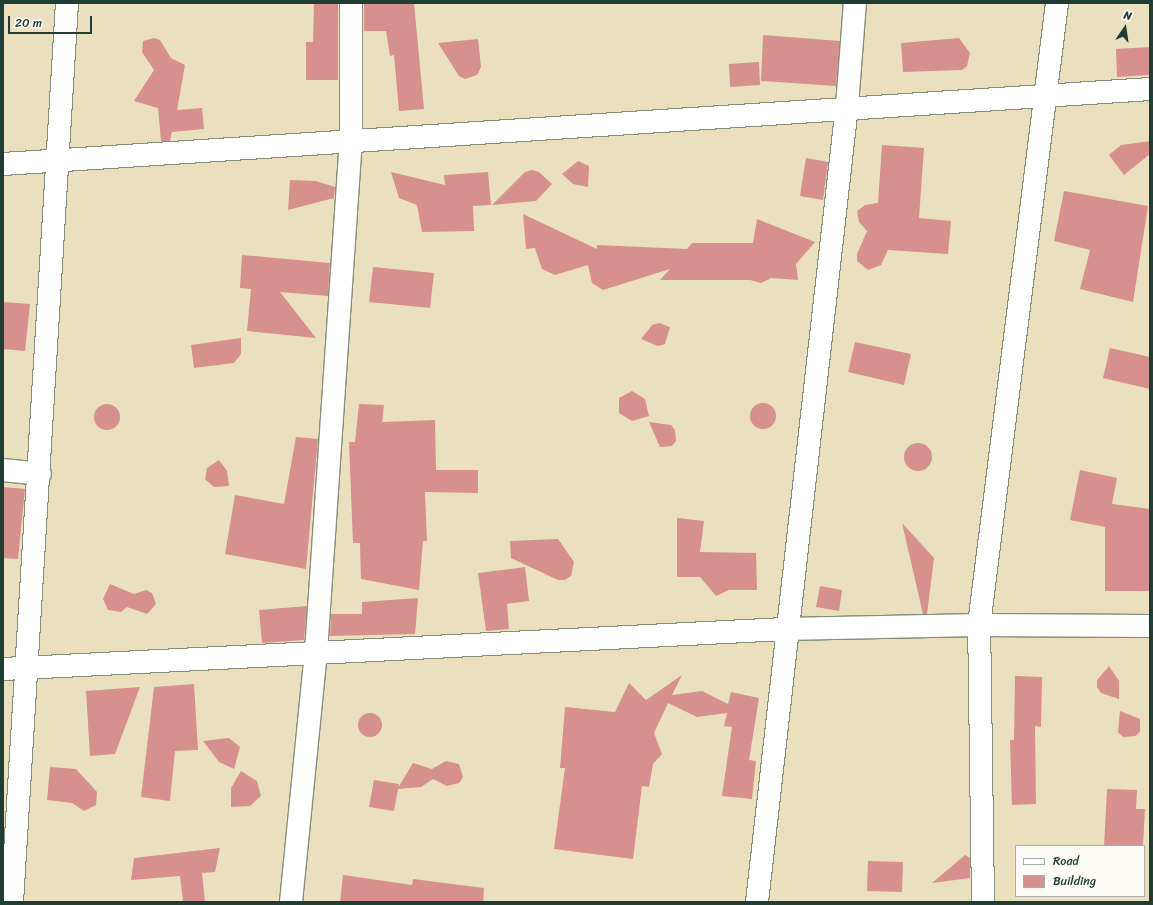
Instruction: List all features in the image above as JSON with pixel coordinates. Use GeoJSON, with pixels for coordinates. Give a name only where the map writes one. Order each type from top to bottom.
{"type":"FeatureCollection","features":[{"type":"Feature","properties":{"kind":"street"},"geometry":{"type":"LineString","coordinates":[[12,902],[60,160],[67,3]]}},
{"type":"Feature","properties":{"kind":"street"},"geometry":{"type":"LineString","coordinates":[[291,902],[316,652],[351,139],[351,3]]}},
{"type":"Feature","properties":{"kind":"street"},"geometry":{"type":"LineString","coordinates":[[757,902],[785,629],[847,106],[855,3]]}},
{"type":"Feature","properties":{"kind":"street"},"geometry":{"type":"LineString","coordinates":[[984,902],[979,624],[1049,93],[1057,3]]}},
{"type":"Feature","properties":{"kind":"street"},"geometry":{"type":"LineString","coordinates":[[3,164],[847,106],[1049,93],[1150,89]]}},
{"type":"Feature","properties":{"kind":"street"},"geometry":{"type":"LineString","coordinates":[[3,470],[40,474]]}},
{"type":"Feature","properties":{"kind":"street"},"geometry":{"type":"LineString","coordinates":[[3,669],[785,629],[979,624],[1150,626]]}},
{"type":"Feature","properties":{"kind":"building"},"geometry":{"type":"Polygon","coordinates":[[[314,3],[338,3],[338,80],[306,80],[306,42],[313,42],[314,3]]]}},
{"type":"Feature","properties":{"kind":"building"},"geometry":{"type":"Polygon","coordinates":[[[364,3],[414,3],[424,109],[399,111],[394,55],[390,56],[386,31],[364,31],[364,3]]]}},
{"type":"Feature","properties":{"kind":"building"},"geometry":{"type":"Polygon","coordinates":[[[763,35],[840,41],[836,86],[761,81],[763,35]]]}},
{"type":"Feature","properties":{"kind":"building"},"geometry":{"type":"Polygon","coordinates":[[[154,38],[160,40],[171,58],[185,65],[177,110],[202,108],[204,129],[172,132],[170,141],[161,141],[158,108],[134,101],[154,70],[142,52],[143,41],[154,38]]]}},
{"type":"Feature","properties":{"kind":"building"},"geometry":{"type":"Polygon","coordinates":[[[959,38],[970,53],[967,66],[962,70],[903,72],[901,43],[959,38]]]}},
{"type":"Feature","properties":{"kind":"building"},"geometry":{"type":"Polygon","coordinates":[[[478,39],[481,67],[477,75],[465,79],[459,76],[438,43],[478,39]]]}},
{"type":"Feature","properties":{"kind":"building"},"geometry":{"type":"Polygon","coordinates":[[[1150,47],[1150,75],[1117,77],[1116,49],[1150,47]]]}},
{"type":"Feature","properties":{"kind":"building"},"geometry":{"type":"Polygon","coordinates":[[[759,62],[760,85],[730,87],[729,64],[759,62]]]}},
{"type":"Feature","properties":{"kind":"building"},"geometry":{"type":"Polygon","coordinates":[[[1150,141],[1150,154],[1124,175],[1109,155],[1121,145],[1150,141]]]}},
{"type":"Feature","properties":{"kind":"building"},"geometry":{"type":"Polygon","coordinates":[[[882,145],[924,148],[919,218],[951,221],[948,254],[888,250],[881,265],[868,270],[857,261],[857,254],[867,231],[859,222],[857,211],[865,205],[878,203],[882,145]]]}},
{"type":"Feature","properties":{"kind":"building"},"geometry":{"type":"Polygon","coordinates":[[[806,158],[828,162],[823,200],[800,196],[806,158]]]}},
{"type":"Feature","properties":{"kind":"building"},"geometry":{"type":"Polygon","coordinates":[[[578,161],[589,166],[588,187],[573,184],[562,174],[578,161]]]}},
{"type":"Feature","properties":{"kind":"building"},"geometry":{"type":"Polygon","coordinates":[[[532,170],[539,172],[552,184],[536,201],[492,205],[525,172],[532,170]]]}},
{"type":"Feature","properties":{"kind":"building"},"geometry":{"type":"Polygon","coordinates":[[[391,172],[445,185],[444,175],[488,172],[491,205],[473,206],[474,231],[422,232],[417,205],[399,198],[391,172]]]}},
{"type":"Feature","properties":{"kind":"building"},"geometry":{"type":"Polygon","coordinates":[[[290,180],[316,181],[335,187],[334,198],[288,210],[290,180]]]}},
{"type":"Feature","properties":{"kind":"building"},"geometry":{"type":"Polygon","coordinates":[[[1064,191],[1148,206],[1133,302],[1080,289],[1090,250],[1054,241],[1064,191]]]}},
{"type":"Feature","properties":{"kind":"building"},"geometry":{"type":"Polygon","coordinates":[[[523,214],[597,249],[597,245],[687,249],[692,243],[753,243],[757,219],[815,242],[796,264],[798,280],[771,278],[761,283],[750,280],[660,280],[670,269],[603,290],[592,283],[588,265],[555,275],[542,269],[535,248],[526,249],[523,214]]]}},
{"type":"Feature","properties":{"kind":"building"},"geometry":{"type":"Polygon","coordinates":[[[242,255],[330,263],[328,296],[280,292],[316,338],[247,331],[251,289],[240,288],[242,255]]]}},
{"type":"Feature","properties":{"kind":"building"},"geometry":{"type":"Polygon","coordinates":[[[373,267],[434,273],[430,308],[369,302],[373,267]]]}},
{"type":"Feature","properties":{"kind":"building"},"geometry":{"type":"Polygon","coordinates":[[[3,302],[30,304],[25,351],[3,349],[3,302]]]}},
{"type":"Feature","properties":{"kind":"building"},"geometry":{"type":"Polygon","coordinates":[[[659,323],[670,327],[665,344],[658,346],[641,339],[652,325],[659,323]]]}},
{"type":"Feature","properties":{"kind":"building"},"geometry":{"type":"Polygon","coordinates":[[[241,338],[241,354],[234,363],[194,368],[191,345],[241,338]]]}},
{"type":"Feature","properties":{"kind":"building"},"geometry":{"type":"Polygon","coordinates":[[[855,342],[911,354],[904,385],[848,372],[855,342]]]}},
{"type":"Feature","properties":{"kind":"building"},"geometry":{"type":"Polygon","coordinates":[[[1110,348],[1150,357],[1150,389],[1103,378],[1110,348]]]}},
{"type":"Feature","properties":{"kind":"building"},"geometry":{"type":"Polygon","coordinates":[[[632,391],[645,399],[649,416],[632,421],[619,413],[619,398],[632,391]]]}},
{"type":"Feature","properties":{"kind":"building"},"geometry":{"type":"Polygon","coordinates":[[[763,403],[772,407],[776,416],[772,425],[763,429],[754,425],[750,416],[754,407],[763,403]]]}},
{"type":"Feature","properties":{"kind":"building"},"geometry":{"type":"Polygon","coordinates":[[[107,404],[116,408],[120,417],[116,426],[107,430],[98,426],[94,417],[98,408],[107,404]]]}},
{"type":"Feature","properties":{"kind":"building"},"geometry":{"type":"Polygon","coordinates":[[[359,404],[384,405],[382,422],[435,420],[436,470],[478,470],[478,493],[425,492],[427,541],[423,541],[419,590],[361,579],[360,543],[353,543],[349,442],[355,442],[359,404]]]}},
{"type":"Feature","properties":{"kind":"building"},"geometry":{"type":"Polygon","coordinates":[[[649,422],[671,425],[675,430],[676,441],[672,446],[660,447],[649,422]]]}},
{"type":"Feature","properties":{"kind":"building"},"geometry":{"type":"Polygon","coordinates":[[[296,437],[318,439],[306,569],[225,554],[235,495],[284,504],[296,437]]]}},
{"type":"Feature","properties":{"kind":"building"},"geometry":{"type":"Polygon","coordinates":[[[918,443],[928,447],[932,457],[928,467],[918,471],[908,467],[904,457],[908,447],[918,443]]]}},
{"type":"Feature","properties":{"kind":"building"},"geometry":{"type":"Polygon","coordinates":[[[219,460],[227,471],[229,486],[214,487],[205,479],[207,468],[219,460]]]}},
{"type":"Feature","properties":{"kind":"building"},"geometry":{"type":"Polygon","coordinates":[[[1080,470],[1117,478],[1112,504],[1150,509],[1150,591],[1105,591],[1105,527],[1070,520],[1080,470]]]}},
{"type":"Feature","properties":{"kind":"building"},"geometry":{"type":"Polygon","coordinates":[[[3,487],[25,489],[18,559],[3,558],[3,487]]]}},
{"type":"Feature","properties":{"kind":"building"},"geometry":{"type":"Polygon","coordinates":[[[677,518],[704,521],[700,552],[756,553],[757,590],[729,590],[716,596],[700,577],[677,577],[677,518]]]}},
{"type":"Feature","properties":{"kind":"building"},"geometry":{"type":"Polygon","coordinates":[[[902,523],[934,558],[927,614],[923,614],[902,523]]]}},
{"type":"Feature","properties":{"kind":"building"},"geometry":{"type":"Polygon","coordinates":[[[558,539],[574,562],[571,576],[565,580],[558,580],[511,558],[510,541],[558,539]]]}},
{"type":"Feature","properties":{"kind":"building"},"geometry":{"type":"Polygon","coordinates":[[[525,567],[529,601],[507,604],[509,629],[486,631],[478,573],[525,567]]]}},
{"type":"Feature","properties":{"kind":"building"},"geometry":{"type":"Polygon","coordinates":[[[110,584],[134,594],[146,590],[152,593],[156,604],[147,614],[127,607],[121,612],[108,610],[103,599],[110,584]]]}},
{"type":"Feature","properties":{"kind":"building"},"geometry":{"type":"Polygon","coordinates":[[[820,586],[842,590],[839,611],[816,607],[820,586]]]}},
{"type":"Feature","properties":{"kind":"building"},"geometry":{"type":"Polygon","coordinates":[[[418,598],[415,634],[330,636],[331,614],[362,614],[362,602],[418,598]]]}},
{"type":"Feature","properties":{"kind":"building"},"geometry":{"type":"Polygon","coordinates":[[[307,606],[304,640],[262,643],[259,610],[307,606]]]}},
{"type":"Feature","properties":{"kind":"building"},"geometry":{"type":"Polygon","coordinates":[[[1109,666],[1119,681],[1119,699],[1101,693],[1097,687],[1097,680],[1109,666]]]}},
{"type":"Feature","properties":{"kind":"building"},"geometry":{"type":"Polygon","coordinates":[[[682,675],[672,695],[702,691],[728,704],[731,692],[759,698],[749,760],[756,761],[752,799],[722,796],[732,727],[724,726],[727,713],[697,717],[668,703],[654,733],[662,754],[653,764],[649,787],[642,786],[633,859],[554,849],[565,768],[560,768],[565,707],[615,712],[629,683],[646,700],[682,675]]]}},
{"type":"Feature","properties":{"kind":"building"},"geometry":{"type":"Polygon","coordinates":[[[1015,676],[1042,677],[1041,727],[1035,726],[1036,804],[1012,805],[1010,740],[1014,740],[1015,676]]]}},
{"type":"Feature","properties":{"kind":"building"},"geometry":{"type":"Polygon","coordinates":[[[194,684],[198,750],[175,751],[170,801],[141,797],[154,687],[194,684]]]}},
{"type":"Feature","properties":{"kind":"building"},"geometry":{"type":"Polygon","coordinates":[[[140,687],[115,754],[90,756],[86,691],[140,687]]]}},
{"type":"Feature","properties":{"kind":"building"},"geometry":{"type":"Polygon","coordinates":[[[1120,711],[1140,719],[1140,732],[1135,736],[1123,737],[1118,732],[1120,711]]]}},
{"type":"Feature","properties":{"kind":"building"},"geometry":{"type":"Polygon","coordinates":[[[370,713],[379,716],[382,725],[379,734],[370,737],[361,734],[358,725],[361,716],[370,713]]]}},
{"type":"Feature","properties":{"kind":"building"},"geometry":{"type":"Polygon","coordinates":[[[229,738],[240,747],[234,769],[219,762],[203,741],[229,738]]]}},
{"type":"Feature","properties":{"kind":"building"},"geometry":{"type":"Polygon","coordinates":[[[446,761],[459,764],[463,777],[459,783],[447,786],[433,779],[421,787],[398,789],[394,811],[369,807],[374,780],[399,784],[398,788],[413,763],[432,769],[446,761]]]}},
{"type":"Feature","properties":{"kind":"building"},"geometry":{"type":"Polygon","coordinates":[[[50,767],[76,769],[97,792],[96,805],[84,811],[72,803],[47,800],[50,767]]]}},
{"type":"Feature","properties":{"kind":"building"},"geometry":{"type":"Polygon","coordinates":[[[241,771],[257,781],[261,796],[250,806],[231,807],[231,788],[241,771]]]}},
{"type":"Feature","properties":{"kind":"building"},"geometry":{"type":"Polygon","coordinates":[[[1107,789],[1137,790],[1136,809],[1145,809],[1143,845],[1104,845],[1107,789]]]}},
{"type":"Feature","properties":{"kind":"building"},"geometry":{"type":"Polygon","coordinates":[[[220,848],[215,872],[202,873],[205,902],[183,902],[180,876],[131,880],[134,858],[220,848]]]}},
{"type":"Feature","properties":{"kind":"building"},"geometry":{"type":"Polygon","coordinates":[[[965,855],[970,858],[970,878],[932,883],[965,855]]]}},
{"type":"Feature","properties":{"kind":"building"},"geometry":{"type":"Polygon","coordinates":[[[868,861],[903,862],[902,892],[867,891],[868,861]]]}},
{"type":"Feature","properties":{"kind":"building"},"geometry":{"type":"Polygon","coordinates":[[[343,875],[412,885],[413,879],[484,888],[483,902],[340,902],[343,875]]]}}]}
